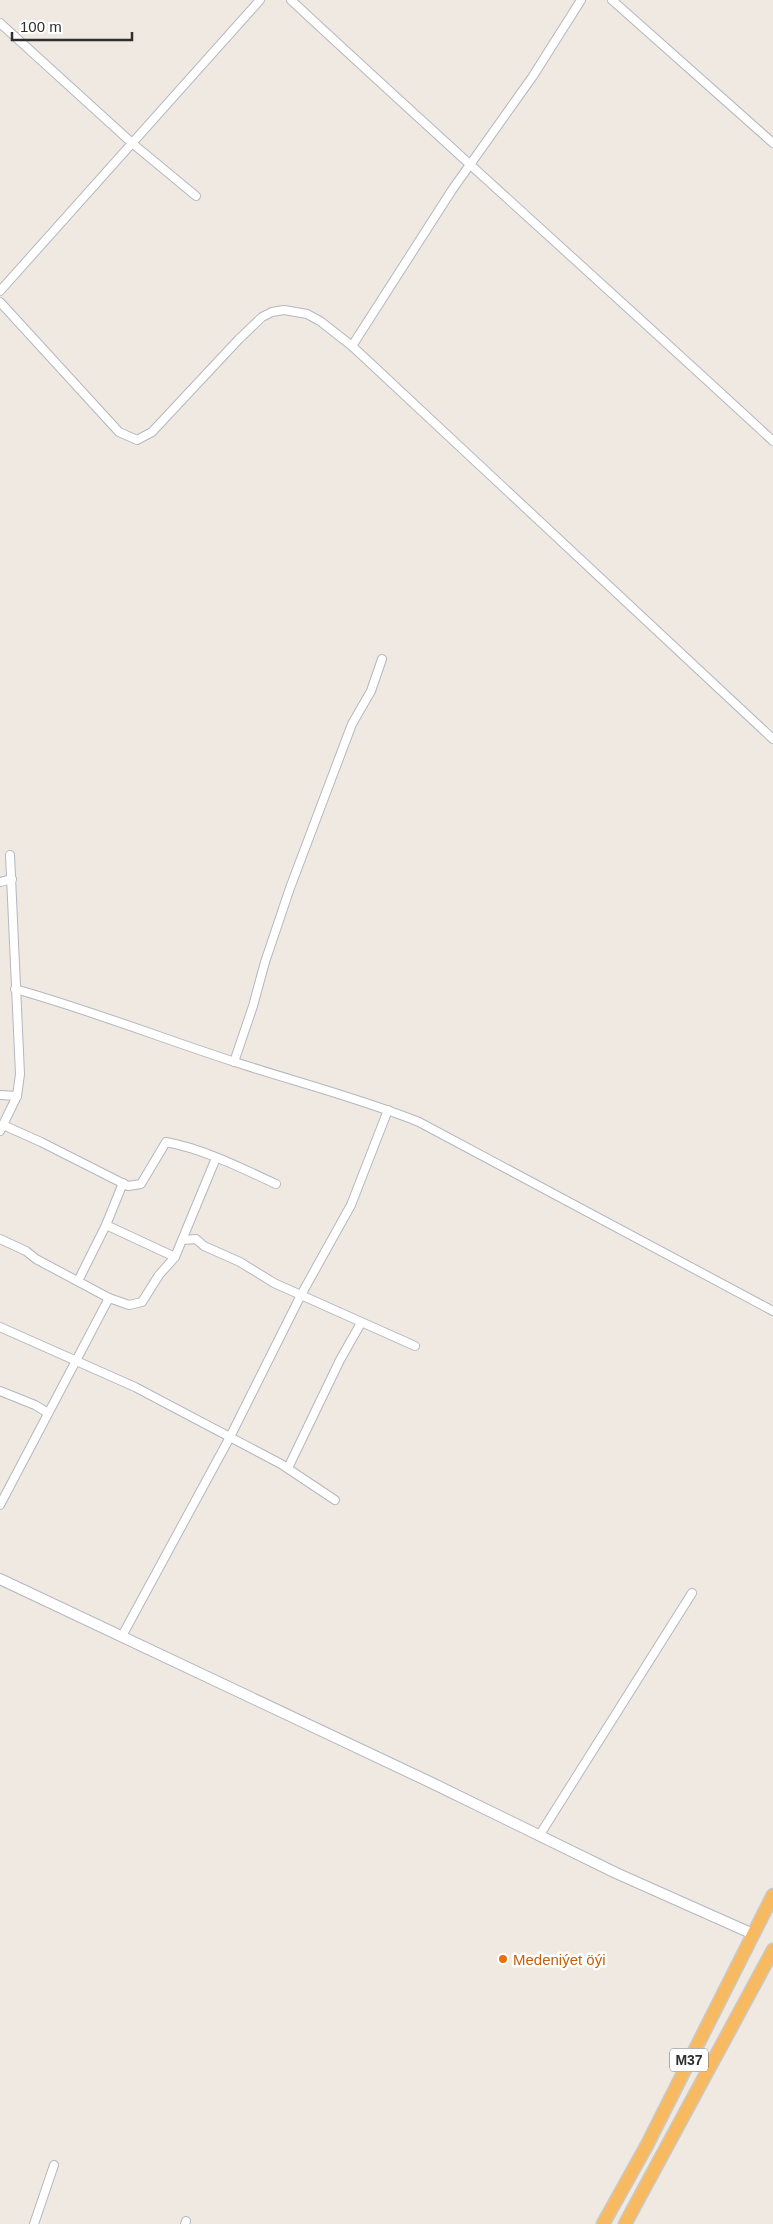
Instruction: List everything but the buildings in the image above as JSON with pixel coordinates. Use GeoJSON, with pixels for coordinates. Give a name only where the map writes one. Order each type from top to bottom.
{"type":"FeatureCollection","features":[{"type":"Feature","properties":{"kind":"highway","name":"M37"},"geometry":{"type":"LineString","coordinates":[[603,2224],[647,2145],[773,1894]]}},
{"type":"Feature","properties":{"kind":"highway","name":"M37"},"geometry":{"type":"LineString","coordinates":[[625,2224],[773,1950]]}},
{"type":"Feature","properties":{"kind":"main road"},"geometry":{"type":"LineString","coordinates":[[0,1579],[432,1783],[616,1873],[753,1934]]}},
{"type":"Feature","properties":{"kind":"street"},"geometry":{"type":"LineString","coordinates":[[0,291],[260,0]]}},
{"type":"Feature","properties":{"kind":"street"},"geometry":{"type":"LineString","coordinates":[[291,0],[469,166],[563,247],[773,441]]}},
{"type":"Feature","properties":{"kind":"street"},"geometry":{"type":"LineString","coordinates":[[352,346],[469,166],[533,76],[581,0]]}},
{"type":"Feature","properties":{"kind":"street"},"geometry":{"type":"LineString","coordinates":[[612,0],[773,143]]}},
{"type":"Feature","properties":{"kind":"street"},"geometry":{"type":"LineString","coordinates":[[0,23],[132,143],[196,196]]}},
{"type":"Feature","properties":{"kind":"street"},"geometry":{"type":"LineString","coordinates":[[0,302],[119,432],[137,440],[152,432],[262,317],[272,312],[284,310],[307,314],[320,321],[352,346],[773,739]]}},
{"type":"Feature","properties":{"kind":"street"},"geometry":{"type":"LineString","coordinates":[[234,1062],[290,888],[352,724],[371,691],[382,659]]}},
{"type":"Feature","properties":{"kind":"street"},"geometry":{"type":"LineString","coordinates":[[10,855],[20,1074],[16,1096],[1,1128],[41,1142],[128,1186],[141,1184],[166,1142],[180,1144],[276,1184]]}},
{"type":"Feature","properties":{"kind":"street"},"geometry":{"type":"LineString","coordinates":[[0,882],[12,879]]}},
{"type":"Feature","properties":{"kind":"street"},"geometry":{"type":"LineString","coordinates":[[16,989],[82,1008],[234,1062],[388,1110],[418,1122],[773,1311]]}},
{"type":"Feature","properties":{"kind":"street"},"geometry":{"type":"LineString","coordinates":[[0,1095],[16,1096]]}},
{"type":"Feature","properties":{"kind":"street"},"geometry":{"type":"LineString","coordinates":[[122,1636],[230,1437],[301,1295],[351,1205],[388,1110]]}},
{"type":"Feature","properties":{"kind":"street"},"geometry":{"type":"LineString","coordinates":[[0,1239],[109,1298],[129,1305],[142,1302],[159,1275],[175,1257],[216,1158]]}},
{"type":"Feature","properties":{"kind":"street"},"geometry":{"type":"LineString","coordinates":[[78,1281],[106,1225],[123,1183]]}},
{"type":"Feature","properties":{"kind":"street"},"geometry":{"type":"LineString","coordinates":[[106,1225],[175,1257]]}},
{"type":"Feature","properties":{"kind":"street"},"geometry":{"type":"LineString","coordinates":[[183,1240],[196,1239],[204,1246],[240,1262],[274,1283],[415,1346]]}},
{"type":"Feature","properties":{"kind":"street"},"geometry":{"type":"LineString","coordinates":[[0,1505],[109,1298]]}},
{"type":"Feature","properties":{"kind":"street"},"geometry":{"type":"LineString","coordinates":[[288,1468],[340,1360],[361,1323]]}},
{"type":"Feature","properties":{"kind":"street"},"geometry":{"type":"LineString","coordinates":[[0,1328],[135,1387],[288,1468],[335,1500]]}},
{"type":"Feature","properties":{"kind":"street"},"geometry":{"type":"LineString","coordinates":[[0,1390],[48,1413]]}},
{"type":"Feature","properties":{"kind":"street"},"geometry":{"type":"LineString","coordinates":[[539,1836],[692,1593]]}},
{"type":"Feature","properties":{"kind":"street"},"geometry":{"type":"LineString","coordinates":[[34,2224],[54,2165]]}},
{"type":"Feature","properties":{"kind":"place","name":"Medeniýet öýi"},"geometry":{"type":"Point","coordinates":[503,1959]}}]}
